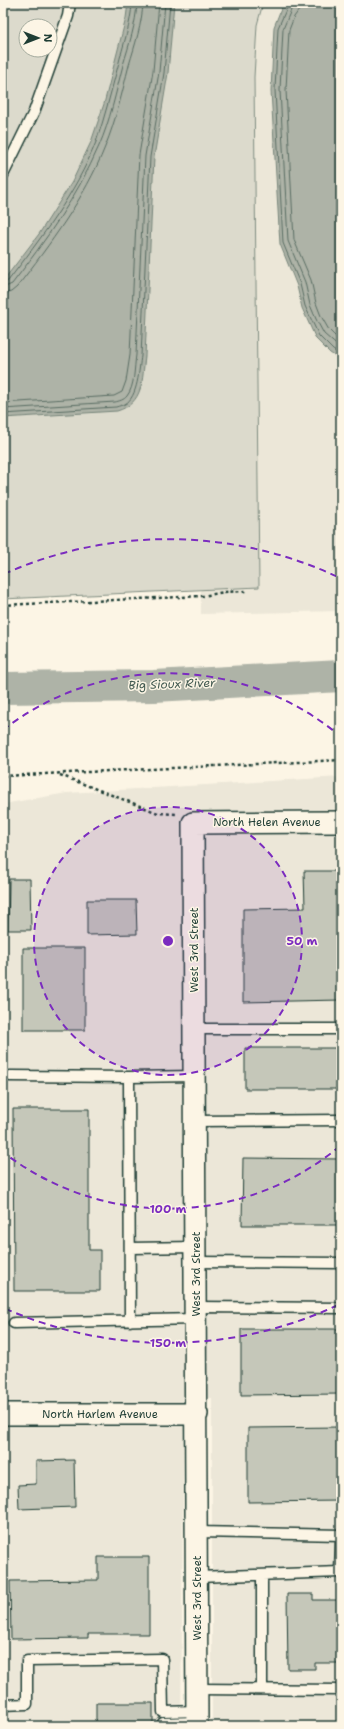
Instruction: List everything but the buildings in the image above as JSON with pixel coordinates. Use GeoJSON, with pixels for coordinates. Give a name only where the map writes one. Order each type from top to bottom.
{"type":"FeatureCollection","features":[{"type":"Feature","properties":{"kind":"street","name":"North Helen Avenue"},"geometry":{"type":"LineString","coordinates":[[194,823],[341,822]]}},
{"type":"Feature","properties":{"kind":"street","name":"West 3rd Street"},"geometry":{"type":"LineString","coordinates":[[194,823],[197,1720]]}},
{"type":"Feature","properties":{"kind":"street","name":"North Harlem Avenue"},"geometry":{"type":"LineString","coordinates":[[3,1414],[197,1414]]}},
{"type":"Feature","properties":{"kind":"lane"},"geometry":{"type":"LineString","coordinates":[[3,174],[34,112],[68,16],[70,3]]}},
{"type":"Feature","properties":{"kind":"lane"},"geometry":{"type":"LineString","coordinates":[[195,1029],[341,1029]]}},
{"type":"Feature","properties":{"kind":"lane"},"geometry":{"type":"LineString","coordinates":[[10,1076],[195,1076]]}},
{"type":"Feature","properties":{"kind":"lane"},"geometry":{"type":"LineString","coordinates":[[129,1077],[130,1321]]}},
{"type":"Feature","properties":{"kind":"lane"},"geometry":{"type":"LineString","coordinates":[[195,1121],[341,1120]]}},
{"type":"Feature","properties":{"kind":"lane"},"geometry":{"type":"LineString","coordinates":[[130,1248],[196,1254],[341,1263]]}},
{"type":"Feature","properties":{"kind":"lane"},"geometry":{"type":"LineString","coordinates":[[14,1323],[130,1321],[196,1313],[341,1308]]}},
{"type":"Feature","properties":{"kind":"lane"},"geometry":{"type":"LineString","coordinates":[[197,1532],[341,1535]]}},
{"type":"Feature","properties":{"kind":"lane"},"geometry":{"type":"LineString","coordinates":[[197,1577],[340,1572],[341,1540]]}},
{"type":"Feature","properties":{"kind":"lane"},"geometry":{"type":"LineString","coordinates":[[262,1575],[262,1689]]}},
{"type":"Feature","properties":{"kind":"lane"},"geometry":{"type":"LineString","coordinates":[[3,1704],[27,1704],[27,1661],[162,1659],[163,1712],[197,1720]]}},
{"type":"Feature","properties":{"kind":"lane"},"geometry":{"type":"LineString","coordinates":[[197,1689],[341,1690]]}},
{"type":"Feature","properties":{"kind":"lane"},"geometry":{"type":"LineString","coordinates":[[163,1726],[162,1723],[197,1720]]}},
{"type":"Feature","properties":{"kind":"path"},"geometry":{"type":"LineString","coordinates":[[3,605],[203,596],[224,592],[247,591]]}},
{"type":"Feature","properties":{"kind":"path"},"geometry":{"type":"LineString","coordinates":[[3,776],[341,760]]}},
{"type":"Feature","properties":{"kind":"path"},"geometry":{"type":"LineString","coordinates":[[58,774],[158,813],[179,814],[194,823]]}},
{"type":"Feature","properties":{"kind":"shaded area"},"geometry":{"type":"Polygon","coordinates":[[[3,3],[263,3],[257,25],[254,77],[259,587],[3,599],[3,3]]]}},
{"type":"Feature","properties":{"kind":"shaded area"},"geometry":{"type":"Polygon","coordinates":[[[199,3],[341,3],[341,611],[201,614],[199,3]]]}},
{"type":"Feature","properties":{"kind":"shaded area"},"geometry":{"type":"Polygon","coordinates":[[[341,777],[341,1726],[212,1726],[212,1398],[184,1398],[181,1726],[3,1726],[3,804],[67,793],[341,777]]]}},
{"type":"Feature","properties":{"kind":"water"},"geometry":{"type":"Polygon","coordinates":[[[128,3],[174,3],[168,73],[154,157],[145,356],[140,390],[132,402],[126,407],[117,411],[3,418],[3,281],[39,234],[72,182],[91,142],[104,104],[126,18],[128,3]]]}},
{"type":"Feature","properties":{"kind":"water"},"geometry":{"type":"Polygon","coordinates":[[[286,3],[341,3],[341,360],[330,353],[316,339],[302,308],[297,286],[280,244],[271,91],[274,27],[281,9],[286,3]]]}},
{"type":"Feature","properties":{"kind":"waterway","name":"Big Sioux River"},"geometry":{"type":"LineString","coordinates":[[3,688],[154,686],[341,676]]}}]}
